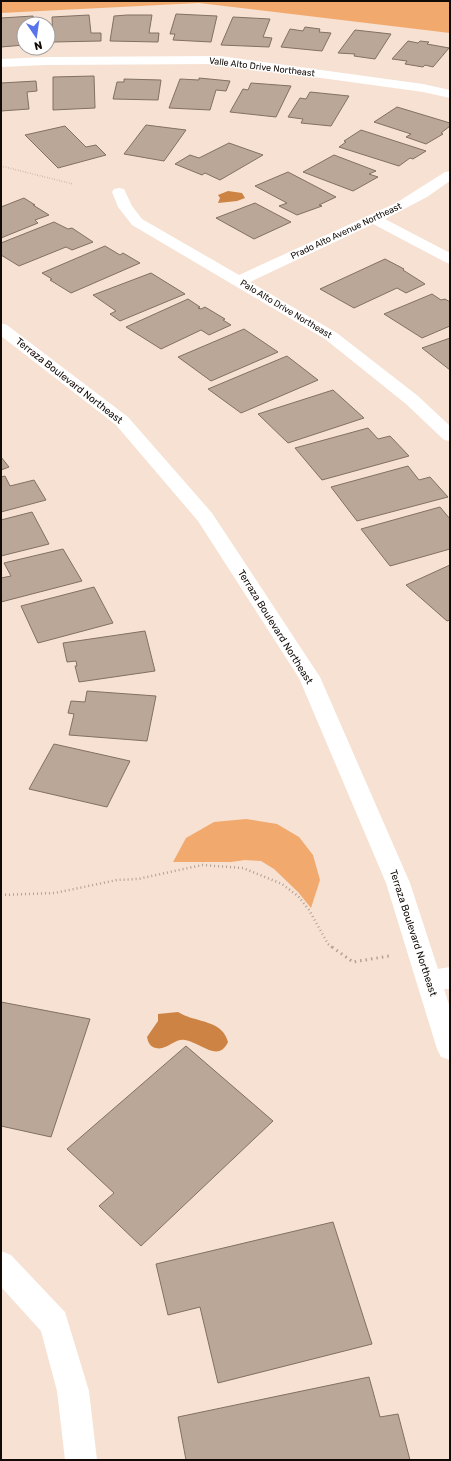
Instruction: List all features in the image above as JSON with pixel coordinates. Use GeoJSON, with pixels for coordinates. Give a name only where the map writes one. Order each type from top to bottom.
{"type":"FeatureCollection","features":[{"type":"Feature","properties":{"kind":"street","name":"Valle Alto Drive Northeast"},"geometry":{"type":"LineString","coordinates":[[1,63],[46,61],[220,60],[423,88],[450,94]]}},
{"type":"Feature","properties":{"kind":"street","name":"Prado Alto Avenue Northeast"},"geometry":{"type":"LineString","coordinates":[[239,281],[374,219],[422,194],[450,174]]}},
{"type":"Feature","properties":{"kind":"street","name":"Palo Alto Drive Northeast"},"geometry":{"type":"LineString","coordinates":[[119,192],[125,207],[137,222],[331,336],[412,400],[450,436]]}},
{"type":"Feature","properties":{"kind":"street"},"geometry":{"type":"LineString","coordinates":[[374,219],[450,259]]}},
{"type":"Feature","properties":{"kind":"street","name":"Terraza Boulevard Northeast"},"geometry":{"type":"LineString","coordinates":[[1,328],[122,421],[205,517],[308,677],[398,883],[419,951],[439,979],[450,1049]]}},
{"type":"Feature","properties":{"kind":"street"},"geometry":{"type":"LineString","coordinates":[[1,1266],[54,1323],[73,1391],[80,1460]]}},
{"type":"Feature","properties":{"kind":"path"},"geometry":{"type":"LineString","coordinates":[[1,166],[73,184]]}},
{"type":"Feature","properties":{"kind":"path"},"geometry":{"type":"LineString","coordinates":[[1,895],[55,893],[117,880],[138,879],[202,865],[243,868],[282,884],[298,896],[309,910],[328,944],[353,962],[419,951]]}},
{"type":"Feature","properties":{"kind":"shaded area"},"geometry":{"type":"Polygon","coordinates":[[[1,1],[450,1],[450,33],[199,3],[1,13],[1,1]]]}},
{"type":"Feature","properties":{"kind":"shaded area"},"geometry":{"type":"Polygon","coordinates":[[[228,191],[242,193],[245,198],[237,201],[218,203],[220,198],[218,195],[228,191]]]}},
{"type":"Feature","properties":{"kind":"shaded area"},"geometry":{"type":"Polygon","coordinates":[[[246,819],[277,824],[299,837],[313,855],[320,880],[311,908],[298,892],[274,869],[261,861],[173,862],[186,838],[214,822],[246,819]]]}},
{"type":"Feature","properties":{"kind":"shaded area"},"geometry":{"type":"Polygon","coordinates":[[[178,1012],[185,1016],[207,1022],[220,1029],[228,1042],[224,1048],[219,1051],[209,1050],[185,1040],[178,1041],[163,1048],[152,1047],[147,1037],[158,1021],[158,1014],[178,1012]]]}},
{"type":"Feature","properties":{"kind":"building"},"geometry":{"type":"Polygon","coordinates":[[[176,14],[217,16],[211,42],[173,40],[175,34],[170,34],[176,14]]]}},
{"type":"Feature","properties":{"kind":"building"},"geometry":{"type":"Polygon","coordinates":[[[89,15],[91,33],[101,33],[101,41],[56,42],[56,17],[89,15]]]}},
{"type":"Feature","properties":{"kind":"building"},"geometry":{"type":"Polygon","coordinates":[[[152,15],[149,33],[159,33],[158,42],[110,41],[114,16],[152,15]]]}},
{"type":"Feature","properties":{"kind":"building"},"geometry":{"type":"Polygon","coordinates":[[[16,17],[16,46],[1,47],[1,18],[16,17]]]}},
{"type":"Feature","properties":{"kind":"building"},"geometry":{"type":"Polygon","coordinates":[[[233,17],[270,19],[263,37],[272,38],[269,47],[221,45],[233,17]]]}},
{"type":"Feature","properties":{"kind":"building"},"geometry":{"type":"Polygon","coordinates":[[[305,27],[320,29],[319,32],[331,33],[322,51],[281,47],[290,29],[303,31],[305,27]]]}},
{"type":"Feature","properties":{"kind":"building"},"geometry":{"type":"Polygon","coordinates":[[[355,30],[391,34],[375,59],[354,56],[355,54],[338,53],[355,30]]]}},
{"type":"Feature","properties":{"kind":"building"},"geometry":{"type":"Polygon","coordinates":[[[408,41],[418,43],[420,41],[429,42],[427,44],[449,48],[433,67],[405,64],[407,61],[392,59],[408,41]]]}},
{"type":"Feature","properties":{"kind":"building"},"geometry":{"type":"Polygon","coordinates":[[[94,76],[95,108],[53,110],[53,77],[94,76]]]}},
{"type":"Feature","properties":{"kind":"building"},"geometry":{"type":"Polygon","coordinates":[[[199,78],[230,81],[226,91],[216,90],[210,110],[169,108],[180,79],[199,80],[199,78]]]}},
{"type":"Feature","properties":{"kind":"building"},"geometry":{"type":"Polygon","coordinates":[[[124,79],[161,80],[158,100],[113,99],[117,82],[124,82],[124,79]]]}},
{"type":"Feature","properties":{"kind":"building"},"geometry":{"type":"Polygon","coordinates":[[[36,81],[37,91],[27,92],[29,109],[1,111],[1,83],[36,81]]]}},
{"type":"Feature","properties":{"kind":"building"},"geometry":{"type":"Polygon","coordinates":[[[251,83],[291,86],[276,117],[230,112],[243,89],[248,90],[251,83]]]}},
{"type":"Feature","properties":{"kind":"building"},"geometry":{"type":"Polygon","coordinates":[[[310,92],[349,96],[331,126],[301,123],[303,119],[288,117],[300,98],[306,99],[310,92]]]}},
{"type":"Feature","properties":{"kind":"building"},"geometry":{"type":"Polygon","coordinates":[[[397,107],[450,123],[450,126],[441,133],[443,134],[426,144],[406,137],[411,134],[374,122],[397,107]]]}},
{"type":"Feature","properties":{"kind":"building"},"geometry":{"type":"Polygon","coordinates":[[[146,125],[186,130],[164,161],[124,154],[146,125]]]}},
{"type":"Feature","properties":{"kind":"building"},"geometry":{"type":"Polygon","coordinates":[[[65,126],[86,147],[96,145],[106,155],[58,168],[25,135],[65,126]]]}},
{"type":"Feature","properties":{"kind":"building"},"geometry":{"type":"Polygon","coordinates":[[[361,130],[426,151],[413,159],[410,158],[399,166],[339,147],[346,142],[344,141],[361,130]]]}},
{"type":"Feature","properties":{"kind":"building"},"geometry":{"type":"Polygon","coordinates":[[[229,143],[263,155],[220,180],[205,173],[202,175],[175,164],[190,155],[199,158],[229,143]]]}},
{"type":"Feature","properties":{"kind":"building"},"geometry":{"type":"Polygon","coordinates":[[[334,155],[376,171],[369,174],[378,177],[353,191],[303,172],[334,155]]]}},
{"type":"Feature","properties":{"kind":"building"},"geometry":{"type":"Polygon","coordinates":[[[288,172],[336,197],[319,205],[322,206],[297,215],[279,206],[287,203],[255,186],[288,172]]]}},
{"type":"Feature","properties":{"kind":"building"},"geometry":{"type":"Polygon","coordinates":[[[24,198],[49,215],[35,220],[38,223],[1,238],[1,207],[24,198]]]}},
{"type":"Feature","properties":{"kind":"building"},"geometry":{"type":"Polygon","coordinates":[[[255,203],[291,222],[254,239],[216,218],[255,203]]]}},
{"type":"Feature","properties":{"kind":"building"},"geometry":{"type":"Polygon","coordinates":[[[54,222],[68,229],[72,228],[93,242],[72,250],[66,247],[19,266],[1,255],[1,243],[54,222]]]}},
{"type":"Feature","properties":{"kind":"building"},"geometry":{"type":"Polygon","coordinates":[[[105,246],[120,255],[123,253],[140,263],[71,293],[50,280],[52,279],[42,273],[105,246]]]}},
{"type":"Feature","properties":{"kind":"building"},"geometry":{"type":"Polygon","coordinates":[[[385,259],[404,269],[403,270],[425,284],[406,293],[397,288],[354,308],[320,289],[385,259]]]}},
{"type":"Feature","properties":{"kind":"building"},"geometry":{"type":"Polygon","coordinates":[[[151,273],[185,294],[120,321],[110,314],[116,311],[93,295],[151,273]]]}},
{"type":"Feature","properties":{"kind":"building"},"geometry":{"type":"Polygon","coordinates":[[[432,294],[441,300],[445,299],[450,302],[450,326],[422,338],[384,314],[432,294]]]}},
{"type":"Feature","properties":{"kind":"building"},"geometry":{"type":"Polygon","coordinates":[[[188,299],[200,307],[198,308],[201,309],[205,307],[225,319],[223,320],[231,325],[209,335],[201,330],[161,349],[126,327],[188,299]]]}},
{"type":"Feature","properties":{"kind":"building"},"geometry":{"type":"Polygon","coordinates":[[[244,329],[278,352],[211,381],[178,357],[244,329]]]}},
{"type":"Feature","properties":{"kind":"building"},"geometry":{"type":"Polygon","coordinates":[[[450,338],[450,370],[422,348],[450,338]]]}},
{"type":"Feature","properties":{"kind":"building"},"geometry":{"type":"Polygon","coordinates":[[[287,356],[318,380],[241,413],[208,389],[287,356]]]}},
{"type":"Feature","properties":{"kind":"building"},"geometry":{"type":"Polygon","coordinates":[[[333,390],[364,418],[288,443],[258,414],[333,390]]]}},
{"type":"Feature","properties":{"kind":"building"},"geometry":{"type":"Polygon","coordinates":[[[368,428],[378,439],[390,436],[409,456],[322,480],[295,448],[368,428]]]}},
{"type":"Feature","properties":{"kind":"building"},"geometry":{"type":"Polygon","coordinates":[[[1,457],[9,467],[1,470],[1,457]]]}},
{"type":"Feature","properties":{"kind":"building"},"geometry":{"type":"Polygon","coordinates":[[[408,466],[419,480],[430,477],[448,497],[357,521],[331,487],[408,466]]]}},
{"type":"Feature","properties":{"kind":"building"},"geometry":{"type":"Polygon","coordinates":[[[5,476],[10,486],[34,480],[46,500],[1,512],[1,477],[5,476]]]}},
{"type":"Feature","properties":{"kind":"building"},"geometry":{"type":"Polygon","coordinates":[[[440,507],[450,519],[450,549],[390,566],[361,529],[440,507]]]}},
{"type":"Feature","properties":{"kind":"building"},"geometry":{"type":"Polygon","coordinates":[[[32,512],[49,544],[1,556],[1,520],[32,512]]]}},
{"type":"Feature","properties":{"kind":"building"},"geometry":{"type":"Polygon","coordinates":[[[63,549],[82,581],[1,602],[1,578],[11,576],[4,563],[63,549]]]}},
{"type":"Feature","properties":{"kind":"building"},"geometry":{"type":"Polygon","coordinates":[[[450,565],[450,620],[447,621],[406,585],[450,565]]]}},
{"type":"Feature","properties":{"kind":"building"},"geometry":{"type":"Polygon","coordinates":[[[94,587],[113,623],[38,643],[21,606],[94,587]]]}},
{"type":"Feature","properties":{"kind":"building"},"geometry":{"type":"Polygon","coordinates":[[[145,631],[155,671],[79,682],[75,666],[77,666],[76,661],[67,662],[63,643],[145,631]]]}},
{"type":"Feature","properties":{"kind":"building"},"geometry":{"type":"Polygon","coordinates":[[[87,691],[156,696],[147,741],[69,735],[74,714],[68,713],[71,701],[85,702],[87,691]]]}},
{"type":"Feature","properties":{"kind":"building"},"geometry":{"type":"Polygon","coordinates":[[[54,744],[130,761],[107,807],[29,789],[54,744]]]}},
{"type":"Feature","properties":{"kind":"building"},"geometry":{"type":"Polygon","coordinates":[[[1,1002],[90,1019],[51,1137],[1,1126],[1,1002]]]}},
{"type":"Feature","properties":{"kind":"building"},"geometry":{"type":"Polygon","coordinates":[[[186,1046],[273,1121],[141,1246],[99,1206],[114,1193],[67,1149],[186,1046]]]}},
{"type":"Feature","properties":{"kind":"building"},"geometry":{"type":"Polygon","coordinates":[[[333,1222],[372,1344],[218,1383],[200,1307],[168,1315],[156,1264],[333,1222]]]}},
{"type":"Feature","properties":{"kind":"building"},"geometry":{"type":"Polygon","coordinates":[[[369,1377],[380,1417],[398,1414],[410,1460],[186,1460],[178,1417],[369,1377]]]}}]}
